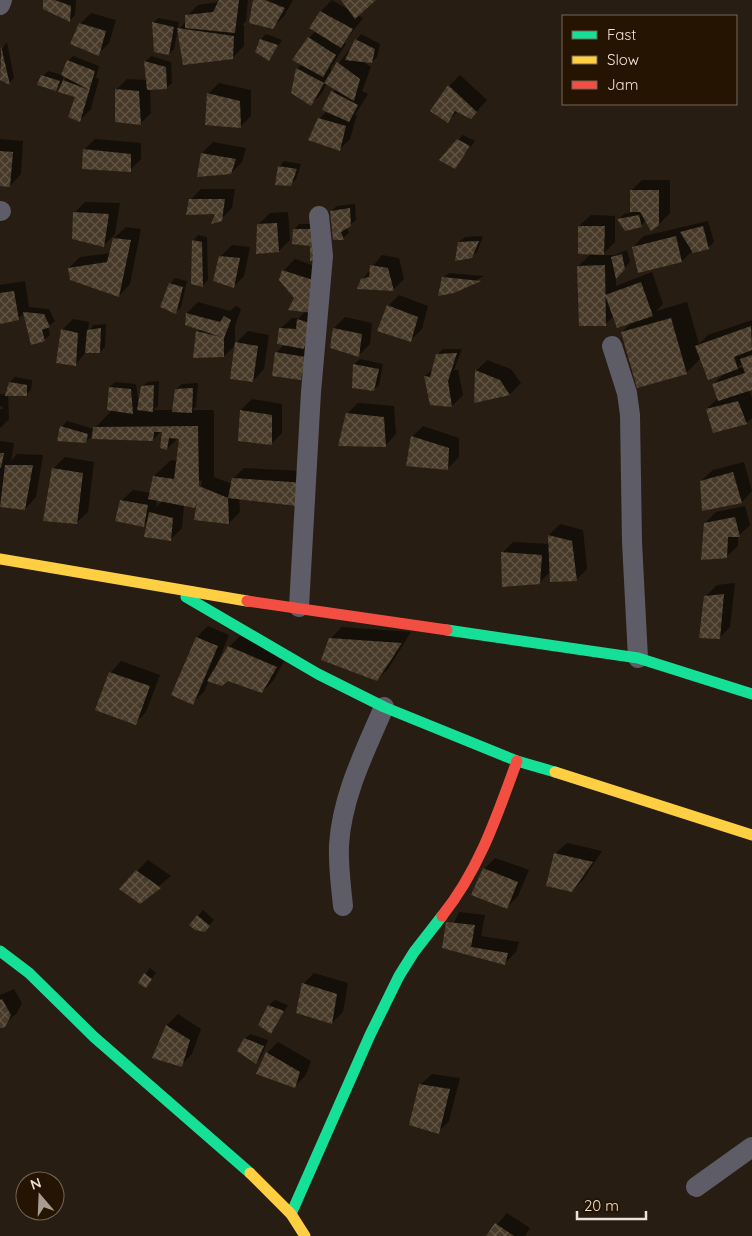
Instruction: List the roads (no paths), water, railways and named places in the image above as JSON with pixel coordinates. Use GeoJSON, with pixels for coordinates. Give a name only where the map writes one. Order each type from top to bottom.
{"type":"FeatureCollection","features":[{"type":"Feature","properties":{"kind":"street"},"geometry":{"type":"LineString","coordinates":[[0,5],[2,0]]}},
{"type":"Feature","properties":{"kind":"street"},"geometry":{"type":"LineString","coordinates":[[298,608],[311,392],[323,256],[319,216]]}},
{"type":"Feature","properties":{"kind":"street"},"geometry":{"type":"LineString","coordinates":[[612,346],[627,393],[630,415],[632,542],[638,658]]}},
{"type":"Feature","properties":{"kind":"street"},"geometry":{"type":"LineString","coordinates":[[0,559],[174,590],[638,658],[752,694]]}},
{"type":"Feature","properties":{"kind":"street"},"geometry":{"type":"LineString","coordinates":[[174,590],[318,674],[384,707],[517,761],[599,785],[752,835]]}},
{"type":"Feature","properties":{"kind":"street"},"geometry":{"type":"LineString","coordinates":[[343,906],[339,845],[344,810],[354,776],[384,707]]}},
{"type":"Feature","properties":{"kind":"street"},"geometry":{"type":"LineString","coordinates":[[291,1214],[400,974],[426,935],[446,912],[466,883],[495,821],[517,761]]}},
{"type":"Feature","properties":{"kind":"street"},"geometry":{"type":"LineString","coordinates":[[0,951],[29,973],[94,1037],[251,1174],[291,1214],[305,1236]]}},
{"type":"Feature","properties":{"kind":"street"},"geometry":{"type":"LineString","coordinates":[[696,1187],[752,1147]]}}]}
